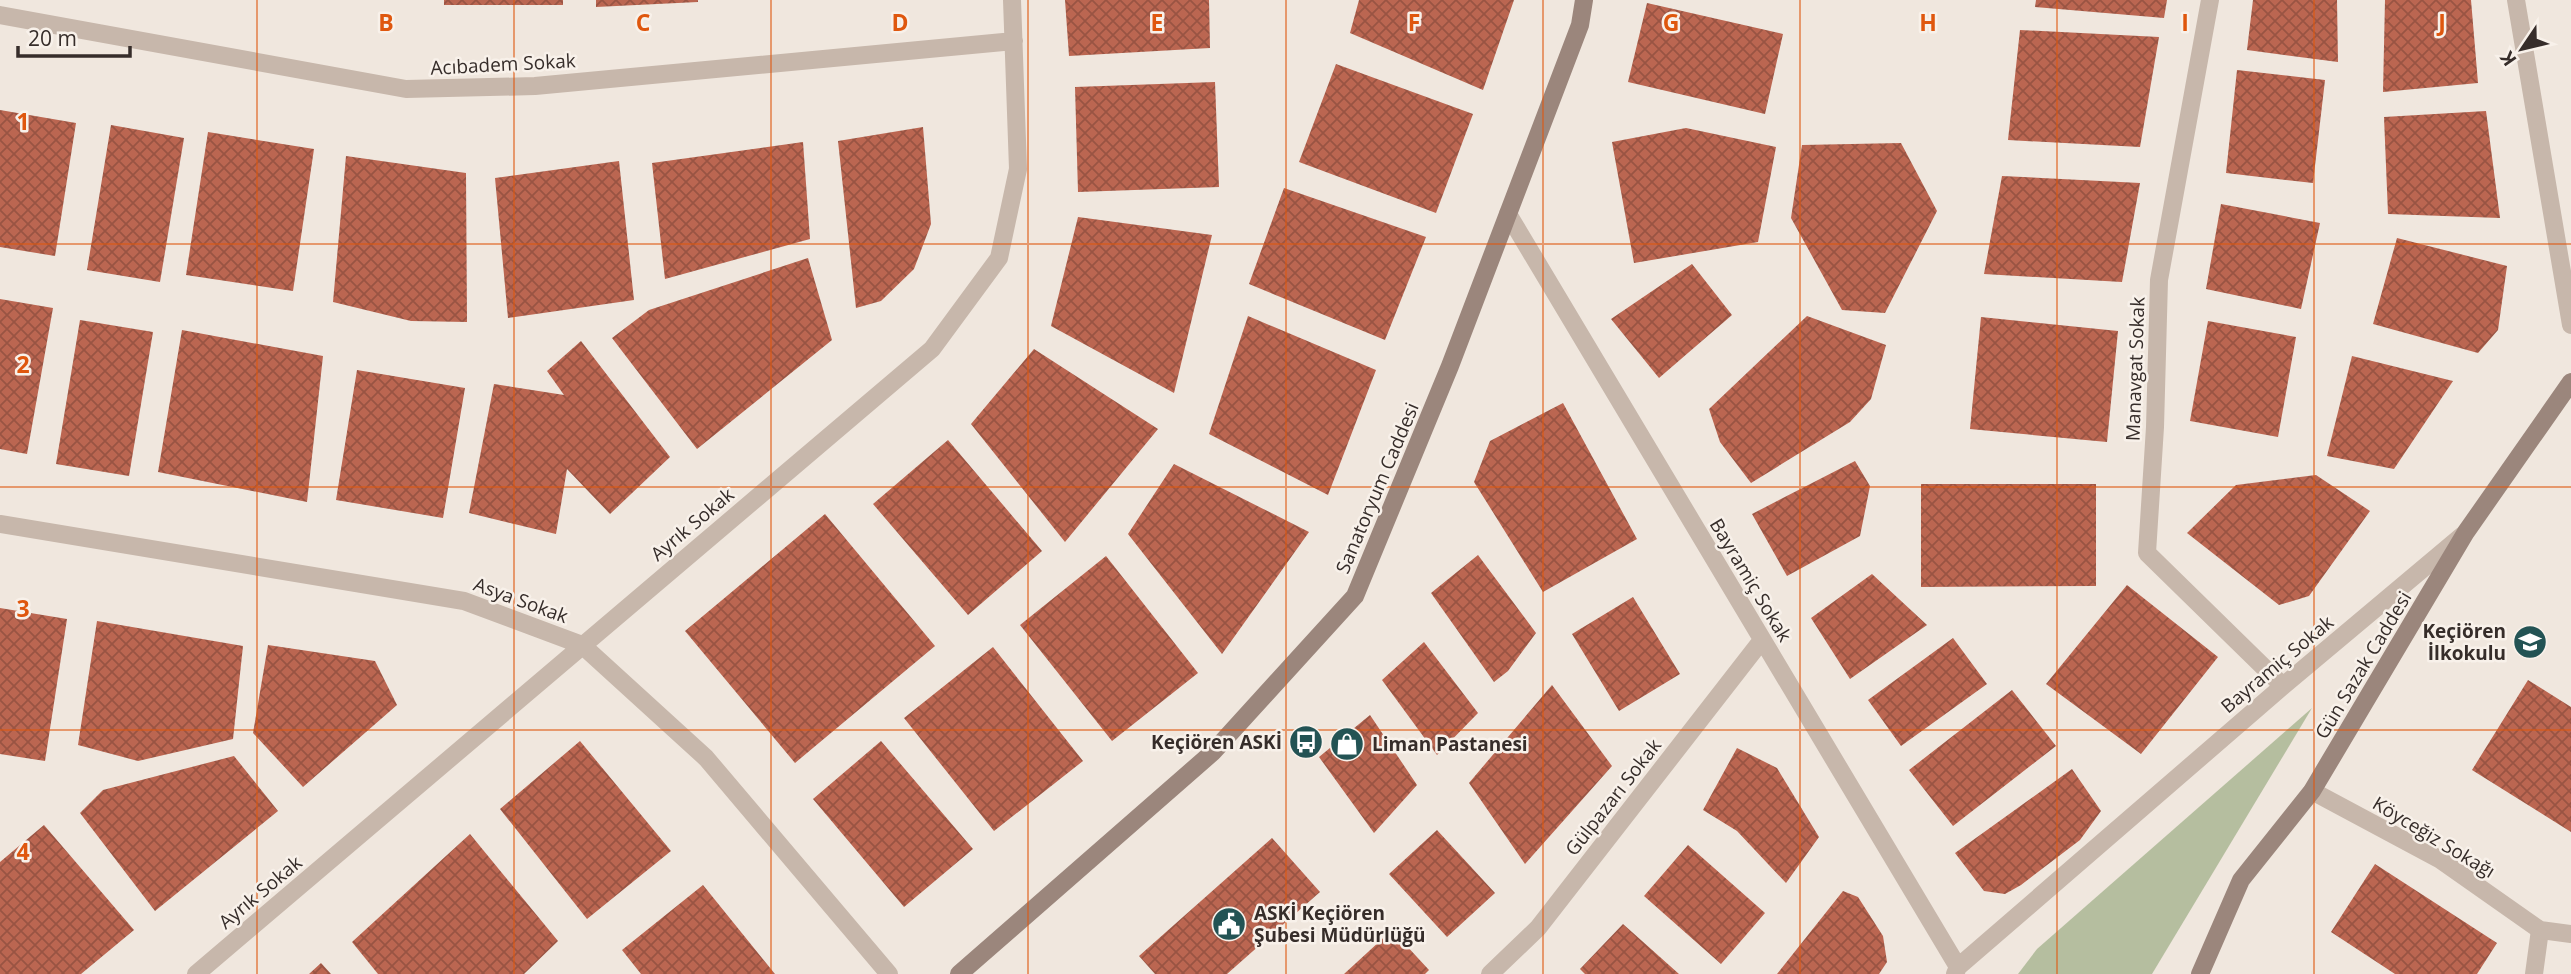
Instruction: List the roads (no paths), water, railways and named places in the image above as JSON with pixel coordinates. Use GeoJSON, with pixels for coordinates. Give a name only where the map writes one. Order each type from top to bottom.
{"type":"FeatureCollection","features":[{"type":"Feature","properties":{"kind":"main road","name":"Sanatoryum Caddesi"},"geometry":{"type":"LineString","coordinates":[[959,974],[1213,752],[1355,596],[1450,366],[1580,25],[1584,0]]}},
{"type":"Feature","properties":{"kind":"main road","name":"Gün Sazak Caddesi"},"geometry":{"type":"LineString","coordinates":[[2200,974],[2241,880],[2312,791],[2466,532],[2571,382]]}},
{"type":"Feature","properties":{"kind":"street","name":"Ayrık Sokak"},"geometry":{"type":"LineString","coordinates":[[196,974],[932,349],[999,258],[1018,169],[1012,0]]}},
{"type":"Feature","properties":{"kind":"street","name":"Manavgat Sokak"},"geometry":{"type":"LineString","coordinates":[[2210,0],[2159,280],[2155,426],[2147,553],[2283,686]]}},
{"type":"Feature","properties":{"kind":"street"},"geometry":{"type":"LineString","coordinates":[[2516,0],[2571,326]]}},
{"type":"Feature","properties":{"kind":"street","name":"Acıbadem Sokak"},"geometry":{"type":"LineString","coordinates":[[0,15],[406,89],[535,86],[1014,41]]}},
{"type":"Feature","properties":{"kind":"street","name":"Bayramiç Sokak"},"geometry":{"type":"LineString","coordinates":[[1508,214],[1956,970],[2283,686],[2466,532]]}},
{"type":"Feature","properties":{"kind":"street","name":"Asya Sokak"},"geometry":{"type":"LineString","coordinates":[[0,524],[464,601],[582,645],[706,758],[889,974]]}},
{"type":"Feature","properties":{"kind":"street","name":"Gülpazarı Sokak"},"geometry":{"type":"LineString","coordinates":[[1490,974],[1538,928],[1762,640]]}},
{"type":"Feature","properties":{"kind":"street","name":"Köyceğiz Sokağı"},"geometry":{"type":"LineString","coordinates":[[2312,791],[2439,859],[2540,930],[2571,934]]}},
{"type":"Feature","properties":{"kind":"street"},"geometry":{"type":"LineString","coordinates":[[2534,974],[2540,930]]}},
{"type":"Feature","properties":{"kind":"place","name":"Keçiören İlkokulu"},"geometry":{"type":"Point","coordinates":[2530,642]}},
{"type":"Feature","properties":{"kind":"place","name":"Keçiören ASKİ"},"geometry":{"type":"Point","coordinates":[1306,742]}},
{"type":"Feature","properties":{"kind":"place","name":"Liman Pastanesi"},"geometry":{"type":"Point","coordinates":[1347,744]}},
{"type":"Feature","properties":{"kind":"place","name":"ASKİ Keçiören Şubesi Müdürlüğü"},"geometry":{"type":"Point","coordinates":[1229,924]}}]}
